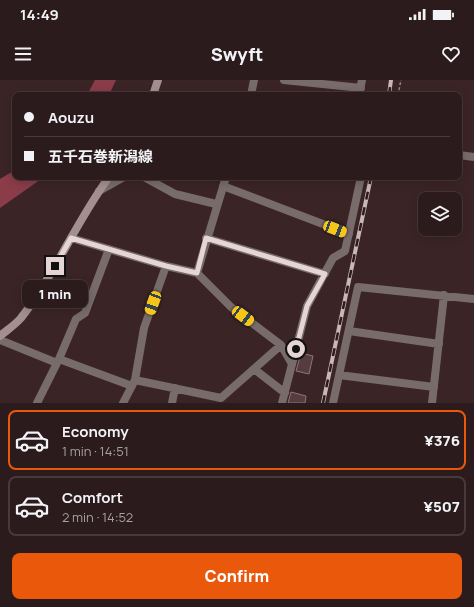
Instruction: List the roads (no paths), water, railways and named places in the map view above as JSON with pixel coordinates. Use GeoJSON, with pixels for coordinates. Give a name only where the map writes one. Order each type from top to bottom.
{"type":"FeatureCollection","features":[{"type":"Feature","properties":{"kind":"main road"},"geometry":{"type":"LineString","coordinates":[[154,92],[158,80]]}},
{"type":"Feature","properties":{"kind":"main road"},"geometry":{"type":"LineString","coordinates":[[0,336],[20,319],[47,279],[98,192],[107,180]]}},
{"type":"Feature","properties":{"kind":"street"},"geometry":{"type":"LineString","coordinates":[[252,92],[254,80]]}},
{"type":"Feature","properties":{"kind":"street"},"geometry":{"type":"LineString","coordinates":[[284,80],[361,88]]}},
{"type":"Feature","properties":{"kind":"street"},"geometry":{"type":"LineString","coordinates":[[462,155],[474,157]]}},
{"type":"Feature","properties":{"kind":"street"},"geometry":{"type":"LineString","coordinates":[[98,192],[119,180]]}},
{"type":"Feature","properties":{"kind":"street"},"geometry":{"type":"LineString","coordinates":[[150,180],[176,194],[216,204]]}},
{"type":"Feature","properties":{"kind":"street"},"geometry":{"type":"LineString","coordinates":[[197,273],[216,204],[225,180]]}},
{"type":"Feature","properties":{"kind":"street"},"geometry":{"type":"LineString","coordinates":[[282,403],[307,306],[333,258],[345,251],[360,180]]}},
{"type":"Feature","properties":{"kind":"street"},"geometry":{"type":"LineString","coordinates":[[223,186],[349,234]]}},
{"type":"Feature","properties":{"kind":"street"},"geometry":{"type":"LineString","coordinates":[[71,238],[166,266],[197,273],[231,307],[281,345],[292,364]]}},
{"type":"Feature","properties":{"kind":"street"},"geometry":{"type":"LineString","coordinates":[[206,238],[325,274]]}},
{"type":"Feature","properties":{"kind":"street"},"geometry":{"type":"LineString","coordinates":[[37,403],[58,361],[76,319],[85,312],[109,249]]}},
{"type":"Feature","properties":{"kind":"street"},"geometry":{"type":"LineString","coordinates":[[123,403],[133,383],[144,328],[166,266]]}},
{"type":"Feature","properties":{"kind":"street"},"geometry":{"type":"LineString","coordinates":[[333,403],[358,287],[474,299]]}},
{"type":"Feature","properties":{"kind":"street"},"geometry":{"type":"LineString","coordinates":[[432,403],[444,295]]}},
{"type":"Feature","properties":{"kind":"street"},"geometry":{"type":"LineString","coordinates":[[349,331],[439,344]]}},
{"type":"Feature","properties":{"kind":"street"},"geometry":{"type":"LineString","coordinates":[[0,340],[58,361],[133,383],[175,388],[221,398],[281,345]]}},
{"type":"Feature","properties":{"kind":"street"},"geometry":{"type":"LineString","coordinates":[[254,369],[285,393]]}},
{"type":"Feature","properties":{"kind":"street"},"geometry":{"type":"LineString","coordinates":[[339,375],[434,387]]}},
{"type":"Feature","properties":{"kind":"street"},"geometry":{"type":"LineString","coordinates":[[172,403],[175,388]]}},
{"type":"Feature","properties":{"kind":"railway"},"geometry":{"type":"LineString","coordinates":[[389,92],[391,80]]}},
{"type":"Feature","properties":{"kind":"railway"},"geometry":{"type":"LineString","coordinates":[[323,403],[370,180]]}}]}
